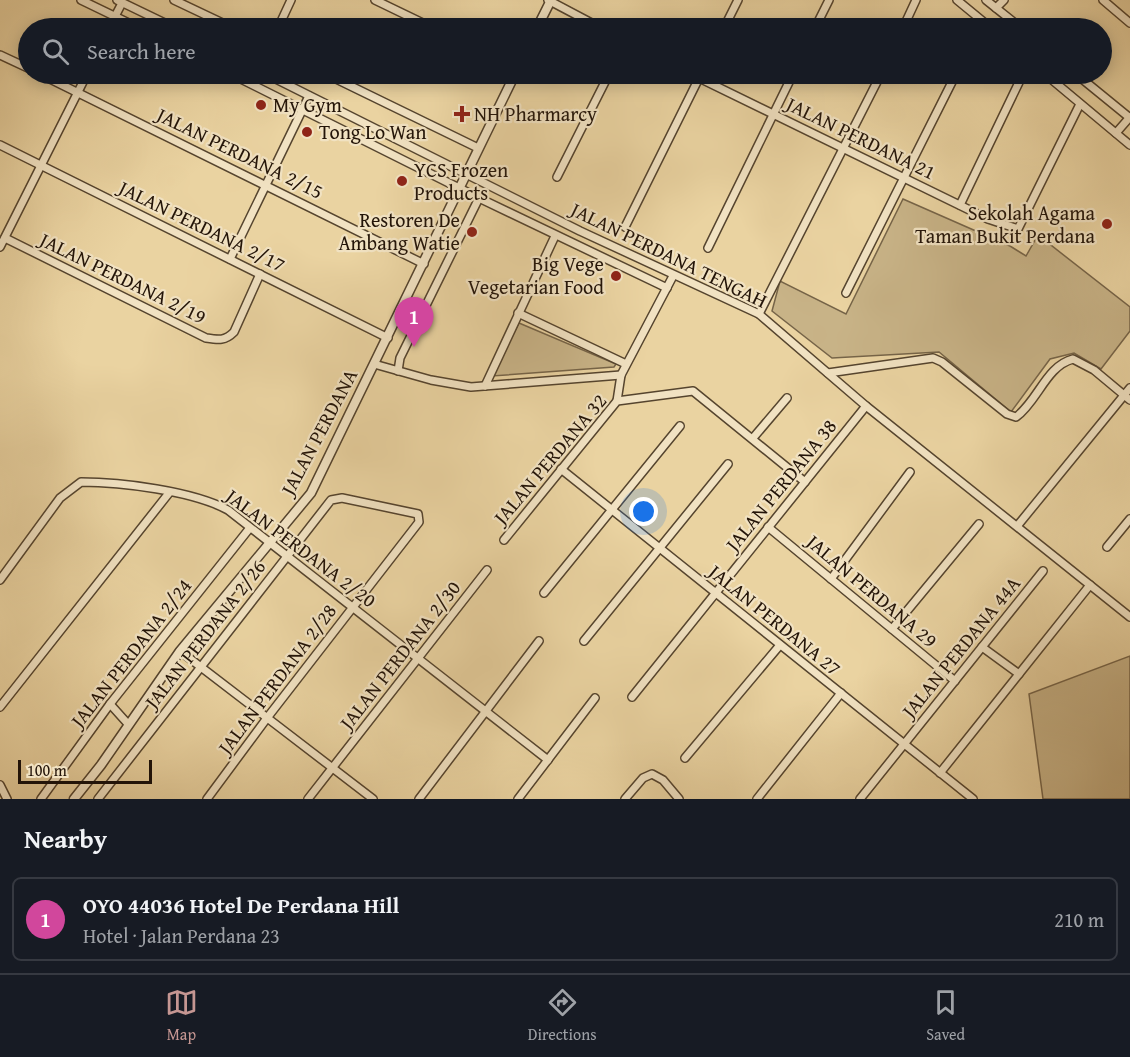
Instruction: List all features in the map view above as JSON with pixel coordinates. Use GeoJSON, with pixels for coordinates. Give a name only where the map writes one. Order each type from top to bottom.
{"type":"FeatureCollection","features":[{"type":"Feature","properties":{"kind":"street"},"geometry":{"type":"LineString","coordinates":[[81,0],[115,17],[120,1],[155,18]]}},
{"type":"Feature","properties":{"kind":"street"},"geometry":{"type":"LineString","coordinates":[[174,0],[212,18]]}},
{"type":"Feature","properties":{"kind":"street"},"geometry":{"type":"LineString","coordinates":[[283,18],[291,0]]}},
{"type":"Feature","properties":{"kind":"street"},"geometry":{"type":"LineString","coordinates":[[542,18],[550,0],[583,18]]}},
{"type":"Feature","properties":{"kind":"street"},"geometry":{"type":"LineString","coordinates":[[727,0],[737,2],[729,18]]}},
{"type":"Feature","properties":{"kind":"street"},"geometry":{"type":"LineString","coordinates":[[820,18],[830,0]]}},
{"type":"Feature","properties":{"kind":"street"},"geometry":{"type":"LineString","coordinates":[[908,18],[916,0]]}},
{"type":"Feature","properties":{"kind":"street"},"geometry":{"type":"LineString","coordinates":[[957,0],[979,18]]}},
{"type":"Feature","properties":{"kind":"street"},"geometry":{"type":"LineString","coordinates":[[986,0],[1008,18]]}},
{"type":"Feature","properties":{"kind":"street"},"geometry":{"type":"LineString","coordinates":[[996,9],[1004,0]]}},
{"type":"Feature","properties":{"kind":"street"},"geometry":{"type":"LineString","coordinates":[[1103,0],[1130,23]]}},
{"type":"Feature","properties":{"kind":"street"},"geometry":{"type":"LineString","coordinates":[[381,1],[414,18]]}},
{"type":"Feature","properties":{"kind":"street"},"geometry":{"type":"LineString","coordinates":[[0,54],[18,63]]}},
{"type":"Feature","properties":{"kind":"street","name":"JALAN PERDANA 2/15"},"geometry":{"type":"LineString","coordinates":[[62,84],[424,264]]}},
{"type":"Feature","properties":{"kind":"street"},"geometry":{"type":"LineString","coordinates":[[0,247],[82,84]]}},
{"type":"Feature","properties":{"kind":"street"},"geometry":{"type":"LineString","coordinates":[[252,84],[555,236],[667,288]]}},
{"type":"Feature","properties":{"kind":"street","name":"JALAN PERDANA TENGAH"},"geometry":{"type":"LineString","coordinates":[[286,84],[465,175],[673,276],[759,314],[866,406],[1018,525],[1130,617]]}},
{"type":"Feature","properties":{"kind":"street"},"geometry":{"type":"LineString","coordinates":[[347,84],[478,148]]}},
{"type":"Feature","properties":{"kind":"street","name":"JALAN PERDANA"},"geometry":{"type":"LineString","coordinates":[[74,799],[101,765],[180,651],[310,493],[388,338],[510,84]]}},
{"type":"Feature","properties":{"kind":"street"},"geometry":{"type":"LineString","coordinates":[[557,177],[604,84]]}},
{"type":"Feature","properties":{"kind":"street"},"geometry":{"type":"LineString","coordinates":[[626,227],[696,84]]}},
{"type":"Feature","properties":{"kind":"street","name":"JALAN PERDANA 21"},"geometry":{"type":"LineString","coordinates":[[715,84],[960,205],[1017,229],[1080,104]]}},
{"type":"Feature","properties":{"kind":"street"},"geometry":{"type":"LineString","coordinates":[[708,248],[788,84]]}},
{"type":"Feature","properties":{"kind":"street"},"geometry":{"type":"LineString","coordinates":[[759,314],[875,84]]}},
{"type":"Feature","properties":{"kind":"street"},"geometry":{"type":"LineString","coordinates":[[846,293],[951,84]]}},
{"type":"Feature","properties":{"kind":"street"},"geometry":{"type":"LineString","coordinates":[[960,205],[1018,84]]}},
{"type":"Feature","properties":{"kind":"street"},"geometry":{"type":"LineString","coordinates":[[1057,84],[1130,145]]}},
{"type":"Feature","properties":{"kind":"street"},"geometry":{"type":"LineString","coordinates":[[1089,84],[1130,117],[1116,133]]}},
{"type":"Feature","properties":{"kind":"street"},"geometry":{"type":"LineString","coordinates":[[230,259],[309,96]]}},
{"type":"Feature","properties":{"kind":"street","name":"JALAN PERDANA 2/17"},"geometry":{"type":"LineString","coordinates":[[0,146],[388,338]]}},
{"type":"Feature","properties":{"kind":"street"},"geometry":{"type":"LineString","coordinates":[[398,371],[400,358],[479,198]]}},
{"type":"Feature","properties":{"kind":"street"},"geometry":{"type":"LineString","coordinates":[[485,386],[555,236]]}},
{"type":"Feature","properties":{"kind":"street","name":"JALAN PERDANA 2/19"},"geometry":{"type":"LineString","coordinates":[[4,238],[206,338],[220,340],[234,332],[260,274]]}},
{"type":"Feature","properties":{"kind":"street"},"geometry":{"type":"LineString","coordinates":[[617,401],[621,375],[673,276]]}},
{"type":"Feature","properties":{"kind":"street"},"geometry":{"type":"LineString","coordinates":[[518,313],[626,364]]}},
{"type":"Feature","properties":{"kind":"street"},"geometry":{"type":"LineString","coordinates":[[828,373],[933,358],[942,362],[1007,414],[1016,417],[1024,411],[1058,366],[1073,359],[1094,370],[1127,397]]}},
{"type":"Feature","properties":{"kind":"street"},"geometry":{"type":"LineString","coordinates":[[374,364],[453,385],[485,386],[621,375]]}},
{"type":"Feature","properties":{"kind":"street"},"geometry":{"type":"LineString","coordinates":[[1018,525],[1127,397],[1130,388]]}},
{"type":"Feature","properties":{"kind":"street","name":"JALAN PERDANA 32"},"geometry":{"type":"LineString","coordinates":[[504,540],[617,401],[693,392],[805,482]]}},
{"type":"Feature","properties":{"kind":"street"},"geometry":{"type":"LineString","coordinates":[[753,438],[787,398]]}},
{"type":"Feature","properties":{"kind":"street","name":"JALAN PERDANA 38"},"geometry":{"type":"LineString","coordinates":[[632,697],[866,406]]}},
{"type":"Feature","properties":{"kind":"street"},"geometry":{"type":"LineString","coordinates":[[544,593],[680,426]]}},
{"type":"Feature","properties":{"kind":"street"},"geometry":{"type":"LineString","coordinates":[[584,641],[728,464]]}},
{"type":"Feature","properties":{"kind":"street","name":"JALAN PERDANA 27"},"geometry":{"type":"LineString","coordinates":[[561,469],[970,798]]}},
{"type":"Feature","properties":{"kind":"street"},"geometry":{"type":"LineString","coordinates":[[831,579],[910,472]]}},
{"type":"Feature","properties":{"kind":"street","name":"JALAN PERDANA 2/20"},"geometry":{"type":"LineString","coordinates":[[0,580],[60,498],[81,482],[105,483],[210,501],[228,510],[249,529],[548,760]]}},
{"type":"Feature","properties":{"kind":"street"},"geometry":{"type":"LineString","coordinates":[[0,707],[169,493]]}},
{"type":"Feature","properties":{"kind":"street","name":"JALAN PERDANA 2/26"},"geometry":{"type":"LineString","coordinates":[[98,799],[327,504],[335,498],[342,498]]}},
{"type":"Feature","properties":{"kind":"street","name":"JALAN PERDANA 2/28"},"geometry":{"type":"LineString","coordinates":[[207,799],[419,522],[420,518],[414,512],[342,498]]}},
{"type":"Feature","properties":{"kind":"street"},"geometry":{"type":"LineString","coordinates":[[1107,547],[1130,519]]}},
{"type":"Feature","properties":{"kind":"street"},"geometry":{"type":"LineString","coordinates":[[892,629],[979,524]]}},
{"type":"Feature","properties":{"kind":"street","name":"JALAN PERDANA 29"},"geometry":{"type":"LineString","coordinates":[[768,527],[955,681]]}},
{"type":"Feature","properties":{"kind":"street","name":"JALAN PERDANA 2/24"},"geometry":{"type":"LineString","coordinates":[[41,799],[110,704],[249,529]]}},
{"type":"Feature","properties":{"kind":"street","name":"JALAN PERDANA 2/30"},"geometry":{"type":"LineString","coordinates":[[331,767],[487,570]]}},
{"type":"Feature","properties":{"kind":"street","name":"JALAN PERDANA 44A"},"geometry":{"type":"LineString","coordinates":[[860,799],[1043,571]]}},
{"type":"Feature","properties":{"kind":"street"},"geometry":{"type":"LineString","coordinates":[[940,773],[1090,585]]}},
{"type":"Feature","properties":{"kind":"street"},"geometry":{"type":"LineString","coordinates":[[419,799],[539,641]]}},
{"type":"Feature","properties":{"kind":"street"},"geometry":{"type":"LineString","coordinates":[[685,758],[780,645]]}},
{"type":"Feature","properties":{"kind":"street"},"geometry":{"type":"LineString","coordinates":[[982,647],[1019,674]]}},
{"type":"Feature","properties":{"kind":"street"},"geometry":{"type":"LineString","coordinates":[[180,651],[373,799]]}},
{"type":"Feature","properties":{"kind":"street"},"geometry":{"type":"LineString","coordinates":[[757,799],[841,693]]}},
{"type":"Feature","properties":{"kind":"street"},"geometry":{"type":"LineString","coordinates":[[519,799],[594,698]]}},
{"type":"Feature","properties":{"kind":"street"},"geometry":{"type":"LineString","coordinates":[[110,704],[128,724]]}},
{"type":"Feature","properties":{"kind":"street"},"geometry":{"type":"LineString","coordinates":[[308,799],[331,767]]}},
{"type":"Feature","properties":{"kind":"street"},"geometry":{"type":"LineString","coordinates":[[625,799],[643,778],[652,774],[663,780],[679,799]]}},
{"type":"Feature","properties":{"kind":"street"},"geometry":{"type":"LineString","coordinates":[[0,785],[7,799]]}},
{"type":"Feature","properties":{"kind":"shaded area"},"geometry":{"type":"Polygon","coordinates":[[[903,199],[1010,246],[1026,256],[1038,235],[1130,307],[1130,331],[1101,369],[1074,353],[1050,359],[1011,412],[939,352],[832,358],[772,311],[780,281],[846,314],[903,199]]]}},
{"type":"Feature","properties":{"kind":"shaded area"},"geometry":{"type":"Polygon","coordinates":[[[519,323],[616,364],[614,367],[492,376],[519,323]]]}},
{"type":"Feature","properties":{"kind":"shaded area"},"geometry":{"type":"Polygon","coordinates":[[[1130,656],[1130,799],[1043,799],[1029,694],[1130,656]]]}},
{"type":"Feature","properties":{"kind":"place","name":"My Gym"},"geometry":{"type":"Point","coordinates":[261,105]}},
{"type":"Feature","properties":{"kind":"place","name":"NH Pharmarcy"},"geometry":{"type":"Point","coordinates":[462,114]}},
{"type":"Feature","properties":{"kind":"place","name":"Tong Lo Wan"},"geometry":{"type":"Point","coordinates":[307,132]}},
{"type":"Feature","properties":{"kind":"place","name":"YCS Frozen Products"},"geometry":{"type":"Point","coordinates":[402,181]}},
{"type":"Feature","properties":{"kind":"place","name":"Sekolah Agama Taman Bukit Perdana"},"geometry":{"type":"Point","coordinates":[1107,224]}},
{"type":"Feature","properties":{"kind":"place","name":"Restoren De Ambang Watie"},"geometry":{"type":"Point","coordinates":[472,232]}},
{"type":"Feature","properties":{"kind":"place","name":"Big Vege Vegetarian Food"},"geometry":{"type":"Point","coordinates":[616,276]}},
{"type":"Feature","properties":{"kind":"place","name":"OYO 44036 Hotel De Perdana Hill"},"geometry":{"type":"Point","coordinates":[414,347]}}]}
